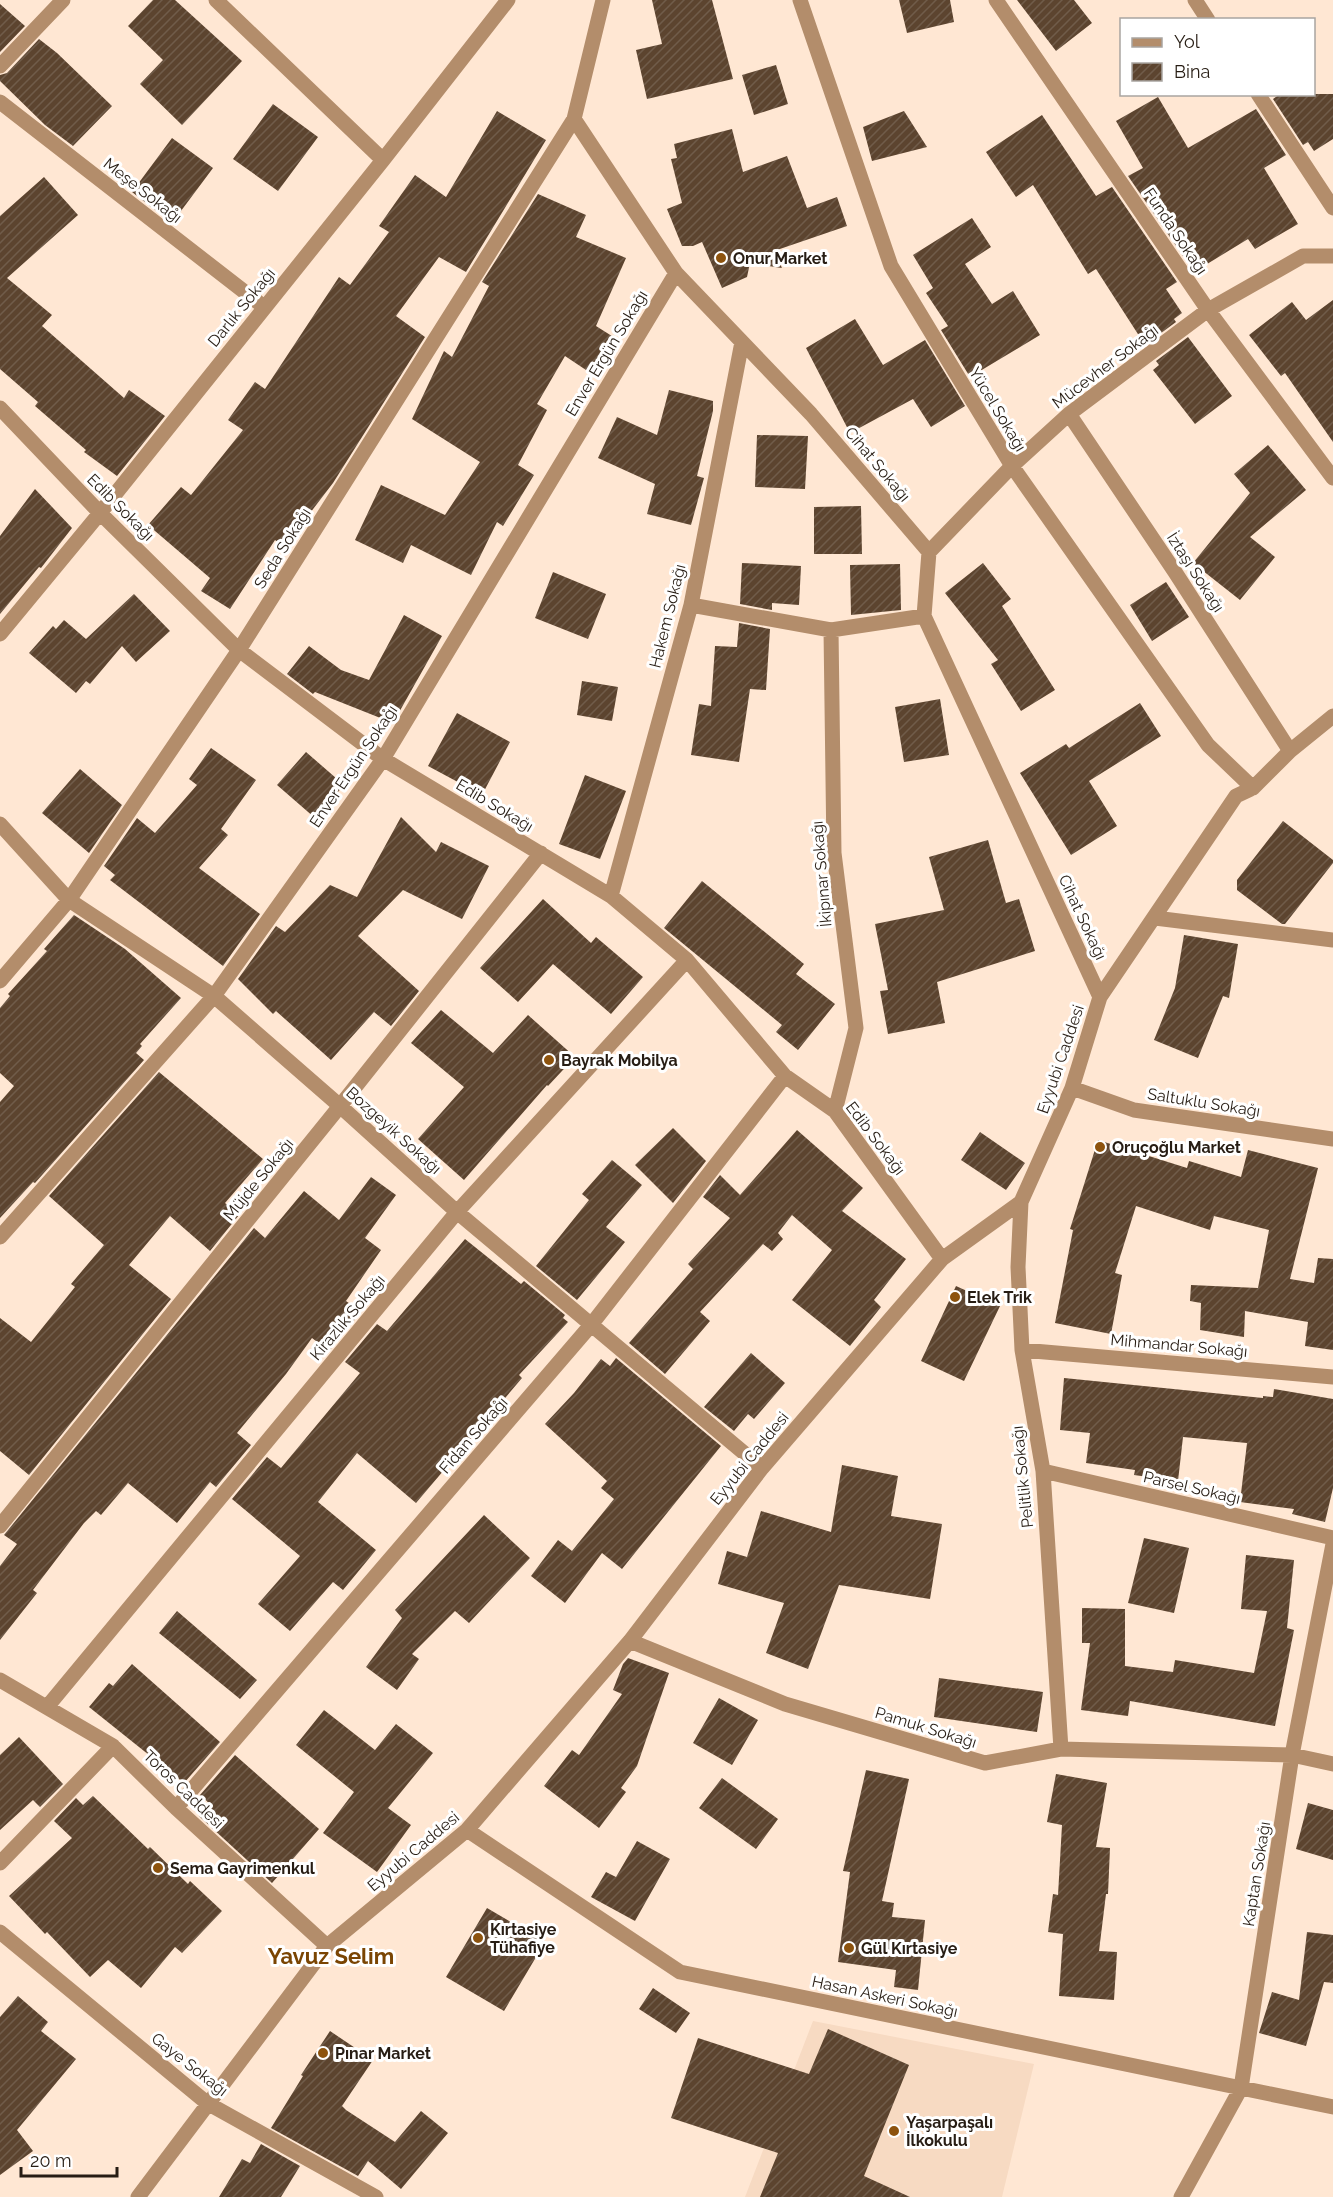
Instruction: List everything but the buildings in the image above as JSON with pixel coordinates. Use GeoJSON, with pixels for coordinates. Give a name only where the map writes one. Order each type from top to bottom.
{"type":"FeatureCollection","features":[{"type":"Feature","properties":{"kind":"street"},"geometry":{"type":"LineString","coordinates":[[0,66],[63,0]]}},
{"type":"Feature","properties":{"kind":"street"},"geometry":{"type":"LineString","coordinates":[[216,0],[383,160]]}},
{"type":"Feature","properties":{"kind":"street","name":"Darlık Sokağı"},"geometry":{"type":"LineString","coordinates":[[0,634],[383,160],[508,0]]}},
{"type":"Feature","properties":{"kind":"street"},"geometry":{"type":"LineString","coordinates":[[574,119],[603,0]]}},
{"type":"Feature","properties":{"kind":"street","name":"Yücel Sokağı"},"geometry":{"type":"LineString","coordinates":[[800,0],[891,266],[1012,466],[1208,746],[1253,788]]}},
{"type":"Feature","properties":{"kind":"street","name":"Funda Sokağı"},"geometry":{"type":"LineString","coordinates":[[996,0],[1209,310],[1333,478]]}},
{"type":"Feature","properties":{"kind":"street"},"geometry":{"type":"LineString","coordinates":[[1195,0],[1207,18]]}},
{"type":"Feature","properties":{"kind":"street"},"geometry":{"type":"LineString","coordinates":[[1259,96],[1333,208]]}},
{"type":"Feature","properties":{"kind":"street","name":"Meşe Sokağı"},"geometry":{"type":"LineString","coordinates":[[0,102],[264,307]]}},
{"type":"Feature","properties":{"kind":"street","name":"Cihat Sokağı"},"geometry":{"type":"LineString","coordinates":[[574,119],[676,273],[811,414],[928,552],[924,616],[1100,997]]}},
{"type":"Feature","properties":{"kind":"street","name":"Seda Sokağı"},"geometry":{"type":"LineString","coordinates":[[0,981],[69,900],[239,650],[574,119]]}},
{"type":"Feature","properties":{"kind":"street","name":"Mücevher Sokağı"},"geometry":{"type":"LineString","coordinates":[[928,552],[1012,466],[1069,414],[1209,310],[1303,256],[1333,256]]}},
{"type":"Feature","properties":{"kind":"street","name":"Enver Ergün Sokağı"},"geometry":{"type":"LineString","coordinates":[[0,1237],[214,996],[383,759],[676,273]]}},
{"type":"Feature","properties":{"kind":"street","name":"Hakem Sokağı"},"geometry":{"type":"LineString","coordinates":[[611,896],[691,605],[742,342]]}},
{"type":"Feature","properties":{"kind":"street","name":"Edib Sokağı"},"geometry":{"type":"LineString","coordinates":[[0,408],[100,513],[239,650],[383,759],[611,896],[687,960],[785,1076],[836,1111],[942,1260]]}},
{"type":"Feature","properties":{"kind":"street","name":"İztaşı Sokağı"},"geometry":{"type":"LineString","coordinates":[[1069,414],[1175,572],[1290,751]]}},
{"type":"Feature","properties":{"kind":"street"},"geometry":{"type":"LineString","coordinates":[[691,605],[831,630],[924,616]]}},
{"type":"Feature","properties":{"kind":"street","name":"İkipınar Sokağı"},"geometry":{"type":"LineString","coordinates":[[831,630],[834,853],[856,1028],[836,1111]]}},
{"type":"Feature","properties":{"kind":"street","name":"Eyyubi Caddesi"},"geometry":{"type":"LineString","coordinates":[[138,2197],[327,1946],[467,1830],[630,1641],[762,1468],[942,1260],[1021,1202],[1072,1088],[1100,997],[1236,795],[1253,788],[1290,751],[1333,716]]}},
{"type":"Feature","properties":{"kind":"street","name":"Bozgeyik Sokağı"},"geometry":{"type":"LineString","coordinates":[[0,824],[69,900],[214,996],[457,1212],[762,1468]]}},
{"type":"Feature","properties":{"kind":"street","name":"Müjde Sokağı"},"geometry":{"type":"LineString","coordinates":[[0,1526],[340,1106],[541,853]]}},
{"type":"Feature","properties":{"kind":"street"},"geometry":{"type":"LineString","coordinates":[[1155,918],[1333,940]]}},
{"type":"Feature","properties":{"kind":"street","name":"Kirazlık Sokağı"},"geometry":{"type":"LineString","coordinates":[[46,1707],[457,1212],[687,960]]}},
{"type":"Feature","properties":{"kind":"street","name":"Fidan Sokağı"},"geometry":{"type":"LineString","coordinates":[[176,1808],[591,1325],[785,1076]]}},
{"type":"Feature","properties":{"kind":"street","name":"Saltuklu Sokağı"},"geometry":{"type":"LineString","coordinates":[[1072,1088],[1134,1110],[1333,1139]]}},
{"type":"Feature","properties":{"kind":"street","name":"Pelitlik Sokağı"},"geometry":{"type":"LineString","coordinates":[[1021,1202],[1017,1267],[1022,1350],[1043,1471],[1061,1749]]}},
{"type":"Feature","properties":{"kind":"street","name":"Mihmandar Sokağı"},"geometry":{"type":"LineString","coordinates":[[1022,1350],[1333,1377]]}},
{"type":"Feature","properties":{"kind":"street","name":"Parsel Sokağı"},"geometry":{"type":"LineString","coordinates":[[1043,1471],[1333,1538]]}},
{"type":"Feature","properties":{"kind":"street","name":"Kaptan Sokağı"},"geometry":{"type":"LineString","coordinates":[[1181,2197],[1242,2088],[1292,1755],[1333,1544]]}},
{"type":"Feature","properties":{"kind":"street","name":"Pamuk Sokağı"},"geometry":{"type":"LineString","coordinates":[[630,1641],[785,1704],[985,1764],[1061,1749],[1292,1755],[1333,1764]]}},
{"type":"Feature","properties":{"kind":"street","name":"Toros Caddesi"},"geometry":{"type":"LineString","coordinates":[[0,1680],[113,1746],[176,1808],[327,1946]]}},
{"type":"Feature","properties":{"kind":"street"},"geometry":{"type":"LineString","coordinates":[[0,1863],[113,1746]]}},
{"type":"Feature","properties":{"kind":"street","name":"Hasan Askeri Sokağı"},"geometry":{"type":"LineString","coordinates":[[467,1830],[680,1972],[1333,2107]]}},
{"type":"Feature","properties":{"kind":"street","name":"Gaye Sokağı"},"geometry":{"type":"LineString","coordinates":[[0,1932],[207,2103],[375,2197]]}},
{"type":"Feature","properties":{"kind":"shaded area","name":"Yaşarpaşalı İlkokulu"},"geometry":{"type":"Polygon","coordinates":[[[813,2021],[1034,2064],[1002,2197],[745,2197],[813,2021]]]}},
{"type":"Feature","properties":{"kind":"place","name":"Onur Market"},"geometry":{"type":"Point","coordinates":[721,258]}},
{"type":"Feature","properties":{"kind":"place","name":"Bayrak Mobilya"},"geometry":{"type":"Point","coordinates":[549,1060]}},
{"type":"Feature","properties":{"kind":"place","name":"Oruçoğlu Market"},"geometry":{"type":"Point","coordinates":[1100,1147]}},
{"type":"Feature","properties":{"kind":"place","name":"Elek Trik"},"geometry":{"type":"Point","coordinates":[955,1297]}},
{"type":"Feature","properties":{"kind":"place","name":"Sema Gayrimenkul"},"geometry":{"type":"Point","coordinates":[158,1868]}},
{"type":"Feature","properties":{"kind":"place","name":"Kırtasiye Tühafiye"},"geometry":{"type":"Point","coordinates":[478,1938]}},
{"type":"Feature","properties":{"kind":"place","name":"Gül Kırtasiye"},"geometry":{"type":"Point","coordinates":[849,1948]}},
{"type":"Feature","properties":{"kind":"place","name":"Pınar Market"},"geometry":{"type":"Point","coordinates":[323,2053]}},
{"type":"Feature","properties":{"kind":"place","name":"Yaşarpaşalı İlkokulu"},"geometry":{"type":"Point","coordinates":[894,2131]}},
{"type":"Feature","properties":{"kind":"district","name":"Yavuz Selim"},"geometry":{"type":"Point","coordinates":[331,1956]}}]}
